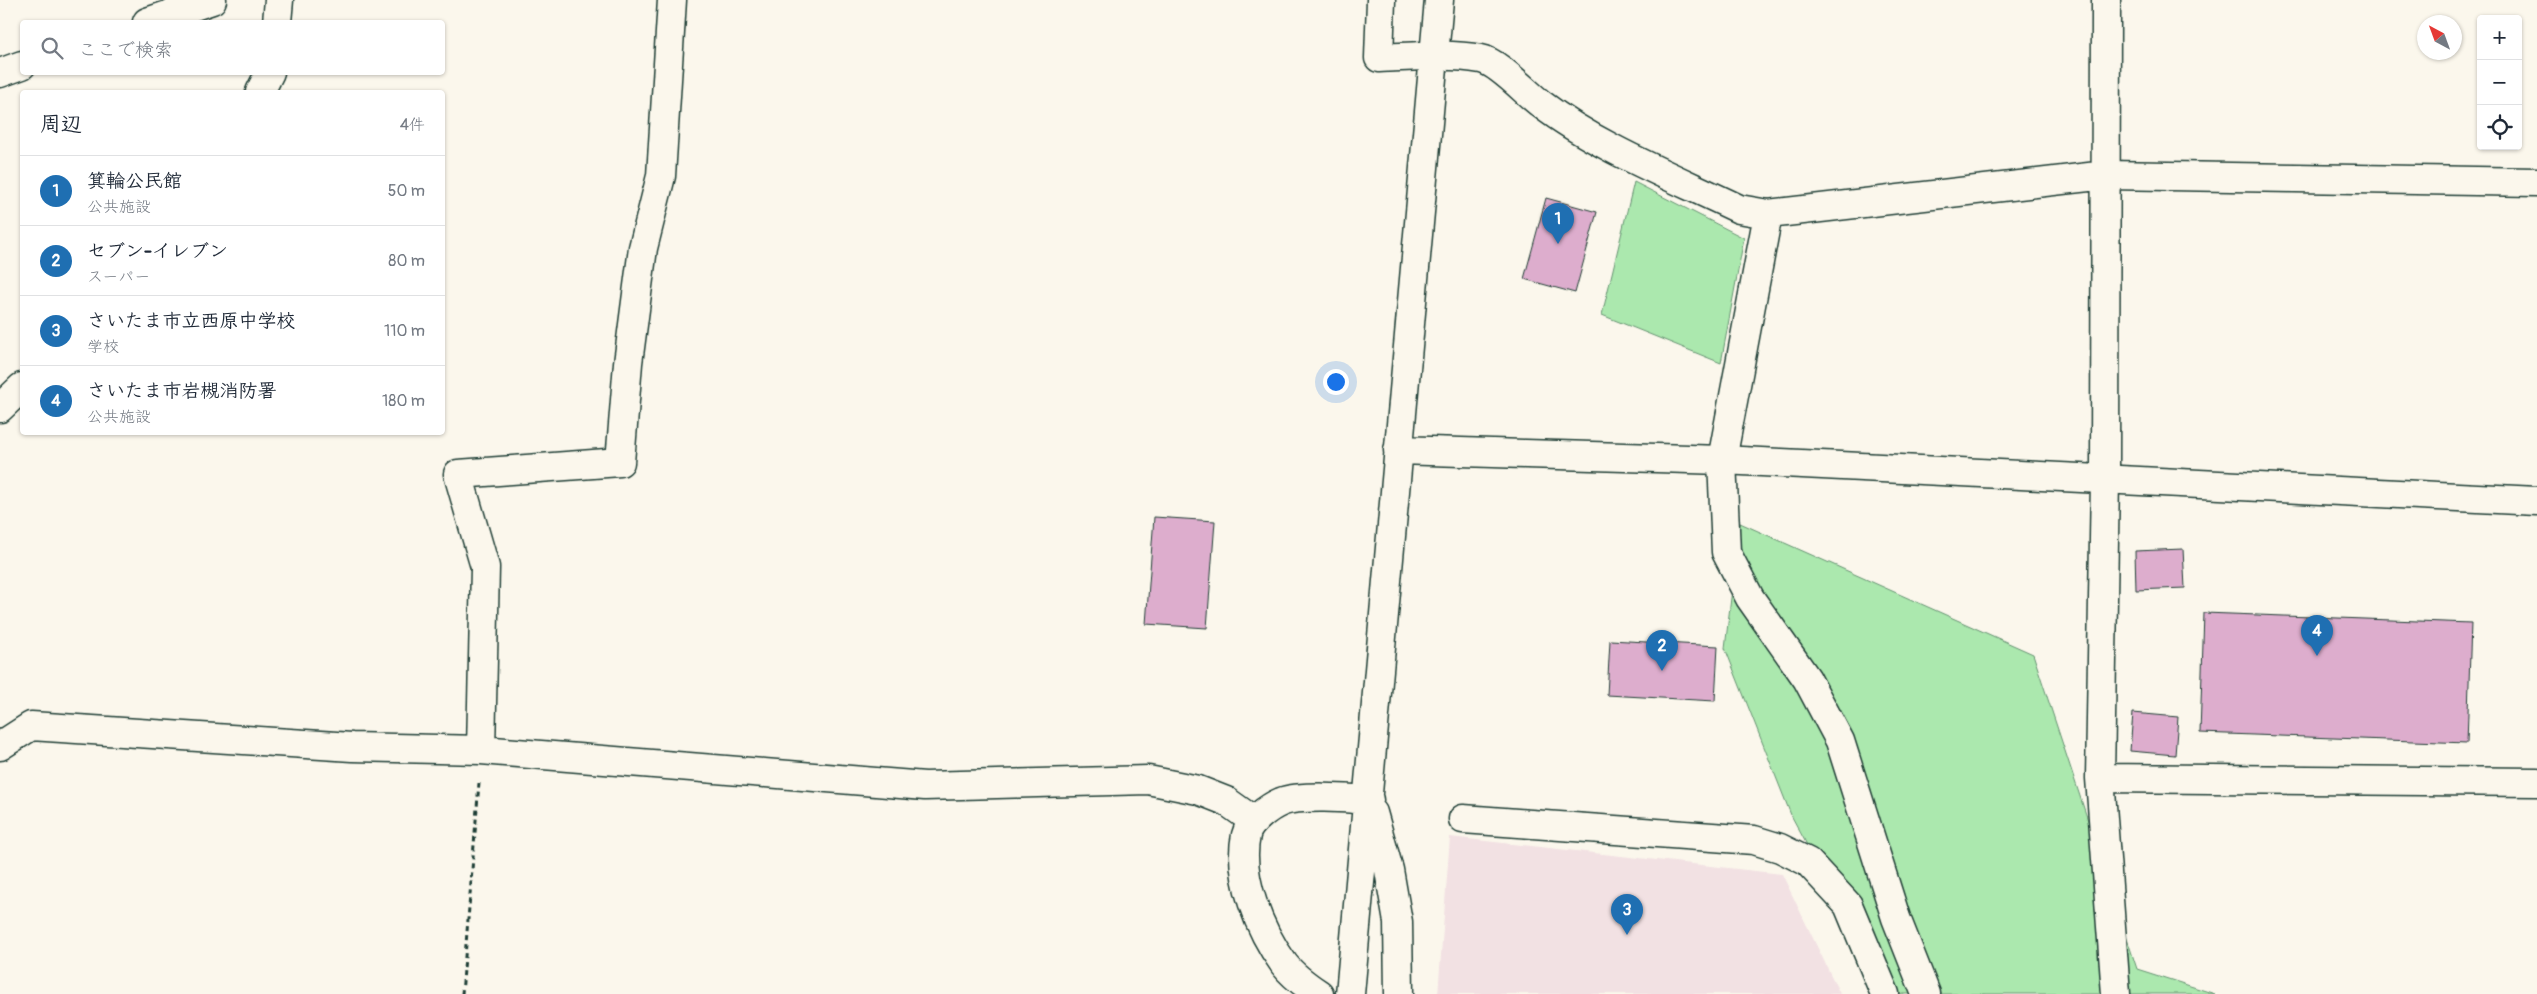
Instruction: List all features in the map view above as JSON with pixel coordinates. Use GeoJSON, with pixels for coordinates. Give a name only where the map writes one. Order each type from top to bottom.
{"type":"FeatureCollection","features":[{"type":"Feature","properties":{"kind":"street"},"geometry":{"type":"LineString","coordinates":[[153,20],[212,0]]}},
{"type":"Feature","properties":{"kind":"street"},"geometry":{"type":"LineString","coordinates":[[277,20],[279,0]]}},
{"type":"Feature","properties":{"kind":"street"},"geometry":{"type":"LineString","coordinates":[[481,750],[485,567],[458,474],[620,462],[628,363],[643,248],[661,176],[672,0]]}},
{"type":"Feature","properties":{"kind":"street"},"geometry":{"type":"LineString","coordinates":[[1381,0],[1378,58],[1433,56],[1482,59],[1580,131],[1739,209],[1768,214],[2106,175],[2537,182]]}},
{"type":"Feature","properties":{"kind":"street"},"geometry":{"type":"LineString","coordinates":[[1350,994],[1369,800],[1398,450],[1439,0]]}},
{"type":"Feature","properties":{"kind":"street"},"geometry":{"type":"LineString","coordinates":[[2106,0],[2105,479],[2100,778],[2116,994]]}},
{"type":"Feature","properties":{"kind":"street"},"geometry":{"type":"LineString","coordinates":[[0,73],[20,66]]}},
{"type":"Feature","properties":{"kind":"street"},"geometry":{"type":"LineString","coordinates":[[261,90],[268,75]]}},
{"type":"Feature","properties":{"kind":"street"},"geometry":{"type":"LineString","coordinates":[[1768,214],[1722,460],[1726,552],[1750,598],[1808,679],[1840,741],[1896,918],[1926,994]]}},
{"type":"Feature","properties":{"kind":"street"},"geometry":{"type":"LineString","coordinates":[[0,408],[20,389]]}},
{"type":"Feature","properties":{"kind":"street"},"geometry":{"type":"LineString","coordinates":[[1398,450],[1722,460],[2537,500]]}},
{"type":"Feature","properties":{"kind":"street"},"geometry":{"type":"LineString","coordinates":[[0,746],[31,726],[352,747],[481,750],[925,786],[1148,780],[1198,790],[1226,801],[1254,821]]}},
{"type":"Feature","properties":{"kind":"street"},"geometry":{"type":"LineString","coordinates":[[2100,778],[2537,782]]}},
{"type":"Feature","properties":{"kind":"street"},"geometry":{"type":"LineString","coordinates":[[1319,994],[1285,966],[1266,936],[1252,904],[1245,864],[1246,834],[1254,821],[1282,802],[1331,797],[1369,800]]}},
{"type":"Feature","properties":{"kind":"street"},"geometry":{"type":"LineString","coordinates":[[1369,800],[1389,870],[1398,922],[1399,994]]}},
{"type":"Feature","properties":{"kind":"street"},"geometry":{"type":"LineString","coordinates":[[1463,819],[1754,840],[1780,848],[1808,862],[1848,905],[1885,994]]}},
{"type":"Feature","properties":{"kind":"street"},"geometry":{"type":"LineString","coordinates":[[1284,994],[1285,966]]}},
{"type":"Feature","properties":{"kind":"path"},"geometry":{"type":"LineString","coordinates":[[462,994],[481,750]]}},
{"type":"Feature","properties":{"kind":"shaded area"},"geometry":{"type":"Polygon","coordinates":[[[1450,837],[1782,874],[1840,994],[1438,994],[1450,837]]]}},
{"type":"Feature","properties":{"kind":"green space"},"geometry":{"type":"Polygon","coordinates":[[[1634,182],[1744,238],[1721,363],[1602,315],[1634,182]]]}},
{"type":"Feature","properties":{"kind":"green space"},"geometry":{"type":"Polygon","coordinates":[[[1740,523],[2033,654],[2137,969],[2215,994],[1887,994],[1791,815],[1725,648],[1740,523]]]}},
{"type":"Feature","properties":{"kind":"building"},"geometry":{"type":"Polygon","coordinates":[[[1546,198],[1597,212],[1575,293],[1524,279],[1546,198]]]}},
{"type":"Feature","properties":{"kind":"building"},"geometry":{"type":"Polygon","coordinates":[[[1154,517],[1215,521],[1207,628],[1146,624],[1154,517]]]}},
{"type":"Feature","properties":{"kind":"building"},"geometry":{"type":"Polygon","coordinates":[[[2183,549],[2185,588],[2136,590],[2135,551],[2183,549]]]}},
{"type":"Feature","properties":{"kind":"building"},"geometry":{"type":"Polygon","coordinates":[[[2204,613],[2471,623],[2467,743],[2200,733],[2204,613]]]}},
{"type":"Feature","properties":{"kind":"building"},"geometry":{"type":"Polygon","coordinates":[[[1610,640],[1718,646],[1715,701],[1607,695],[1610,640]]]}},
{"type":"Feature","properties":{"kind":"building"},"geometry":{"type":"Polygon","coordinates":[[[2133,713],[2178,717],[2175,755],[2130,751],[2133,713]]]}},
{"type":"Feature","properties":{"kind":"place","name":"箕輪公民館"},"geometry":{"type":"Point","coordinates":[1558,244]}},
{"type":"Feature","properties":{"kind":"place","name":"さいたま市岩槻消防署"},"geometry":{"type":"Point","coordinates":[2317,656]}},
{"type":"Feature","properties":{"kind":"place","name":"セブン-イレブン"},"geometry":{"type":"Point","coordinates":[1662,671]}},
{"type":"Feature","properties":{"kind":"place","name":"さいたま市立西原中学校"},"geometry":{"type":"Point","coordinates":[1627,935]}}]}
